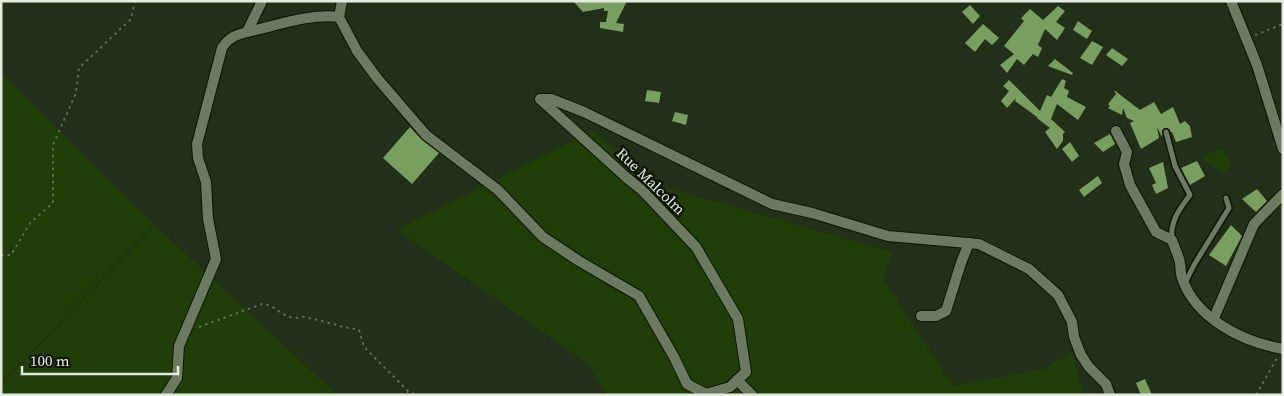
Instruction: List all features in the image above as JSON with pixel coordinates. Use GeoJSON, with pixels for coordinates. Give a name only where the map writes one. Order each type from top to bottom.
{"type":"FeatureCollection","features":[{"type":"Feature","properties":{"kind":"street"},"geometry":{"type":"LineString","coordinates":[[247,32],[262,1]]}},
{"type":"Feature","properties":{"kind":"street"},"geometry":{"type":"LineString","coordinates":[[342,1],[339,17],[357,51],[377,78],[426,135],[498,190],[543,237],[579,261],[639,296],[687,384],[706,394],[730,387],[737,380],[752,395]]}},
{"type":"Feature","properties":{"kind":"street"},"geometry":{"type":"LineString","coordinates":[[1231,1],[1258,65],[1283,149]]}},
{"type":"Feature","properties":{"kind":"street"},"geometry":{"type":"LineString","coordinates":[[166,395],[177,378],[179,346],[216,258],[208,220],[206,182],[198,158],[197,144],[222,48],[230,38],[247,32],[315,18],[339,17]]}},
{"type":"Feature","properties":{"kind":"street","name":"Rue Malcolm"},"geometry":{"type":"LineString","coordinates":[[737,380],[746,372],[738,319],[696,247],[642,190],[540,99],[551,98],[584,112],[772,204],[812,213],[888,236],[979,244],[1029,268],[1058,295],[1072,322],[1074,336],[1082,355],[1089,367],[1106,384],[1110,395]]}},
{"type":"Feature","properties":{"kind":"street"},"geometry":{"type":"LineString","coordinates":[[1116,130],[1127,152],[1124,164],[1130,185],[1156,232],[1172,240],[1185,283],[1192,298],[1202,311],[1248,340],[1282,349]]}},
{"type":"Feature","properties":{"kind":"street"},"geometry":{"type":"LineString","coordinates":[[1214,318],[1254,224],[1283,194]]}},
{"type":"Feature","properties":{"kind":"street"},"geometry":{"type":"LineString","coordinates":[[921,316],[936,316],[946,311],[969,244]]}},
{"type":"Feature","properties":{"kind":"lane"},"geometry":{"type":"LineString","coordinates":[[1166,132],[1176,166],[1190,195],[1175,214],[1171,230],[1172,240]]}},
{"type":"Feature","properties":{"kind":"lane"},"geometry":{"type":"LineString","coordinates":[[1185,283],[1194,265],[1230,208],[1226,198]]}},
{"type":"Feature","properties":{"kind":"path"},"geometry":{"type":"LineString","coordinates":[[1,256],[11,255],[30,223],[53,203],[53,145],[76,93],[79,68],[131,18],[135,1]]}},
{"type":"Feature","properties":{"kind":"path"},"geometry":{"type":"LineString","coordinates":[[1246,38],[1283,24]]}},
{"type":"Feature","properties":{"kind":"path"},"geometry":{"type":"LineString","coordinates":[[186,330],[217,321],[262,304],[272,305],[279,312],[294,318],[304,316],[359,330],[364,347],[409,392],[416,395]]}},
{"type":"Feature","properties":{"kind":"path"},"geometry":{"type":"LineString","coordinates":[[1256,395],[1282,349]]}},
{"type":"Feature","properties":{"kind":"path"},"geometry":{"type":"LineString","coordinates":[[401,395],[409,392]]}},
{"type":"Feature","properties":{"kind":"green space"},"geometry":{"type":"Polygon","coordinates":[[[1,73],[154,224],[1,383],[1,73]]]}},
{"type":"Feature","properties":{"kind":"green space"},"geometry":{"type":"Polygon","coordinates":[[[592,131],[661,186],[892,252],[883,279],[953,386],[1044,369],[1072,352],[1083,395],[607,395],[587,363],[397,230],[592,131]]]}},
{"type":"Feature","properties":{"kind":"green space"},"geometry":{"type":"Polygon","coordinates":[[[1221,148],[1232,164],[1223,174],[1201,158],[1221,148]]]}},
{"type":"Feature","properties":{"kind":"green space"},"geometry":{"type":"Polygon","coordinates":[[[155,225],[337,395],[1,395],[1,385],[155,225]]]}},
{"type":"Feature","properties":{"kind":"building"},"geometry":{"type":"Polygon","coordinates":[[[573,1],[627,1],[616,23],[624,24],[623,32],[600,28],[600,22],[606,22],[608,11],[604,11],[604,8],[583,12],[573,1]]]}},
{"type":"Feature","properties":{"kind":"building"},"geometry":{"type":"Polygon","coordinates":[[[970,5],[980,16],[973,24],[962,12],[970,5]]]}},
{"type":"Feature","properties":{"kind":"building"},"geometry":{"type":"Polygon","coordinates":[[[1058,6],[1065,11],[1056,22],[1065,28],[1057,40],[1045,29],[1038,45],[1042,48],[1038,57],[1033,54],[1024,65],[1017,59],[1007,73],[1000,65],[1014,54],[1004,46],[1024,21],[1021,18],[1030,9],[1043,20],[1058,6]]]}},
{"type":"Feature","properties":{"kind":"building"},"geometry":{"type":"Polygon","coordinates":[[[1078,21],[1092,31],[1087,39],[1073,30],[1078,21]]]}},
{"type":"Feature","properties":{"kind":"building"},"geometry":{"type":"Polygon","coordinates":[[[983,24],[999,38],[992,45],[985,39],[975,52],[965,43],[983,24]]]}},
{"type":"Feature","properties":{"kind":"building"},"geometry":{"type":"Polygon","coordinates":[[[1092,41],[1103,47],[1092,65],[1080,58],[1092,41]]]}},
{"type":"Feature","properties":{"kind":"building"},"geometry":{"type":"Polygon","coordinates":[[[1112,48],[1128,59],[1122,66],[1106,55],[1112,48]]]}},
{"type":"Feature","properties":{"kind":"building"},"geometry":{"type":"Polygon","coordinates":[[[1055,59],[1073,73],[1072,75],[1048,66],[1055,59]]]}},
{"type":"Feature","properties":{"kind":"building"},"geometry":{"type":"Polygon","coordinates":[[[1062,79],[1066,81],[1064,88],[1069,91],[1067,97],[1086,107],[1078,120],[1057,104],[1051,119],[1065,132],[1063,134],[1063,141],[1057,149],[1045,132],[1050,128],[1015,101],[1016,98],[1007,108],[1001,101],[1009,91],[1003,86],[1009,80],[1040,111],[1047,95],[1051,97],[1062,79]]]}},
{"type":"Feature","properties":{"kind":"building"},"geometry":{"type":"Polygon","coordinates":[[[647,90],[661,92],[659,103],[645,101],[647,90]]]}},
{"type":"Feature","properties":{"kind":"building"},"geometry":{"type":"Polygon","coordinates":[[[1114,90],[1140,110],[1154,102],[1161,114],[1173,107],[1180,124],[1185,121],[1190,126],[1192,137],[1176,142],[1169,129],[1163,129],[1162,137],[1157,127],[1159,138],[1141,149],[1130,123],[1134,121],[1127,118],[1123,108],[1122,115],[1108,108],[1110,106],[1108,104],[1116,94],[1114,90]]]}},
{"type":"Feature","properties":{"kind":"building"},"geometry":{"type":"Polygon","coordinates":[[[675,112],[688,115],[686,125],[672,121],[675,112]]]}},
{"type":"Feature","properties":{"kind":"building"},"geometry":{"type":"Polygon","coordinates":[[[410,127],[422,140],[439,153],[412,184],[383,158],[410,127]]]}},
{"type":"Feature","properties":{"kind":"building"},"geometry":{"type":"Polygon","coordinates":[[[1110,134],[1115,144],[1103,152],[1094,143],[1110,134]]]}},
{"type":"Feature","properties":{"kind":"building"},"geometry":{"type":"Polygon","coordinates":[[[1070,142],[1079,156],[1072,162],[1062,149],[1070,142]]]}},
{"type":"Feature","properties":{"kind":"building"},"geometry":{"type":"Polygon","coordinates":[[[1197,161],[1205,176],[1190,185],[1181,168],[1197,161]]]}},
{"type":"Feature","properties":{"kind":"building"},"geometry":{"type":"Polygon","coordinates":[[[1163,162],[1168,188],[1156,194],[1152,185],[1156,183],[1149,168],[1163,162]]]}},
{"type":"Feature","properties":{"kind":"building"},"geometry":{"type":"Polygon","coordinates":[[[1098,176],[1102,183],[1084,197],[1079,190],[1098,176]]]}},
{"type":"Feature","properties":{"kind":"building"},"geometry":{"type":"Polygon","coordinates":[[[1257,189],[1267,201],[1256,212],[1242,199],[1257,189]]]}},
{"type":"Feature","properties":{"kind":"building"},"geometry":{"type":"Polygon","coordinates":[[[1231,225],[1242,236],[1226,266],[1209,255],[1231,225]]]}},
{"type":"Feature","properties":{"kind":"building"},"geometry":{"type":"Polygon","coordinates":[[[1145,379],[1152,395],[1141,395],[1136,383],[1145,379]]]}}]}
